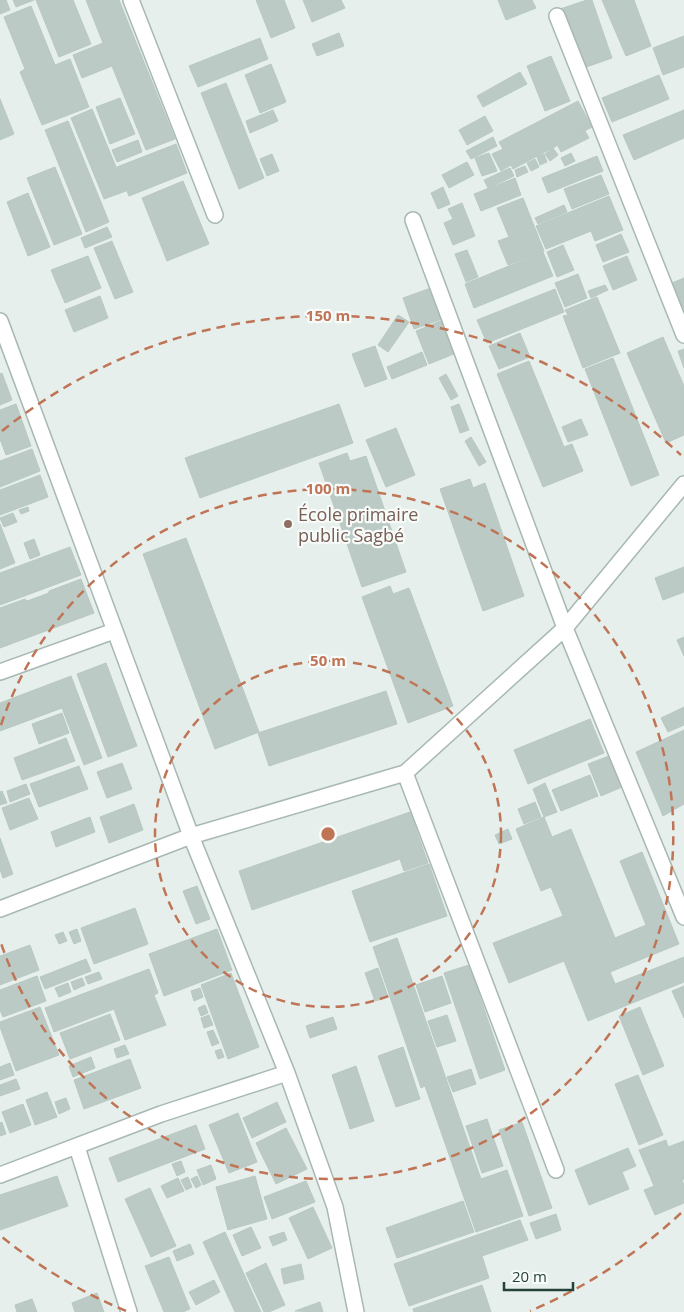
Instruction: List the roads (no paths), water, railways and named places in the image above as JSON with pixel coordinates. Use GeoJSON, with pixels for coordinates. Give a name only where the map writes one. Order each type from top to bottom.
{"type":"FeatureCollection","features":[{"type":"Feature","properties":{"kind":"street"},"geometry":{"type":"LineString","coordinates":[[131,0],[216,215]]}},
{"type":"Feature","properties":{"kind":"street"},"geometry":{"type":"LineString","coordinates":[[557,16],[684,335]]}},
{"type":"Feature","properties":{"kind":"street"},"geometry":{"type":"LineString","coordinates":[[413,220],[565,628],[684,917]]}},
{"type":"Feature","properties":{"kind":"street"},"geometry":{"type":"LineString","coordinates":[[0,321],[191,836],[287,1073],[335,1207],[356,1312]]}},
{"type":"Feature","properties":{"kind":"street"},"geometry":{"type":"LineString","coordinates":[[0,909],[191,836],[405,773],[565,628],[684,484]]}},
{"type":"Feature","properties":{"kind":"street"},"geometry":{"type":"LineString","coordinates":[[0,672],[114,631]]}},
{"type":"Feature","properties":{"kind":"street"},"geometry":{"type":"LineString","coordinates":[[405,773],[556,1170]]}},
{"type":"Feature","properties":{"kind":"street"},"geometry":{"type":"LineString","coordinates":[[0,1175],[162,1114],[287,1073]]}},
{"type":"Feature","properties":{"kind":"street"},"geometry":{"type":"LineString","coordinates":[[77,1147],[129,1312]]}},
{"type":"Feature","properties":{"kind":"place","name":"École primaire public Sagbé"},"geometry":{"type":"Point","coordinates":[288,524]}}]}
